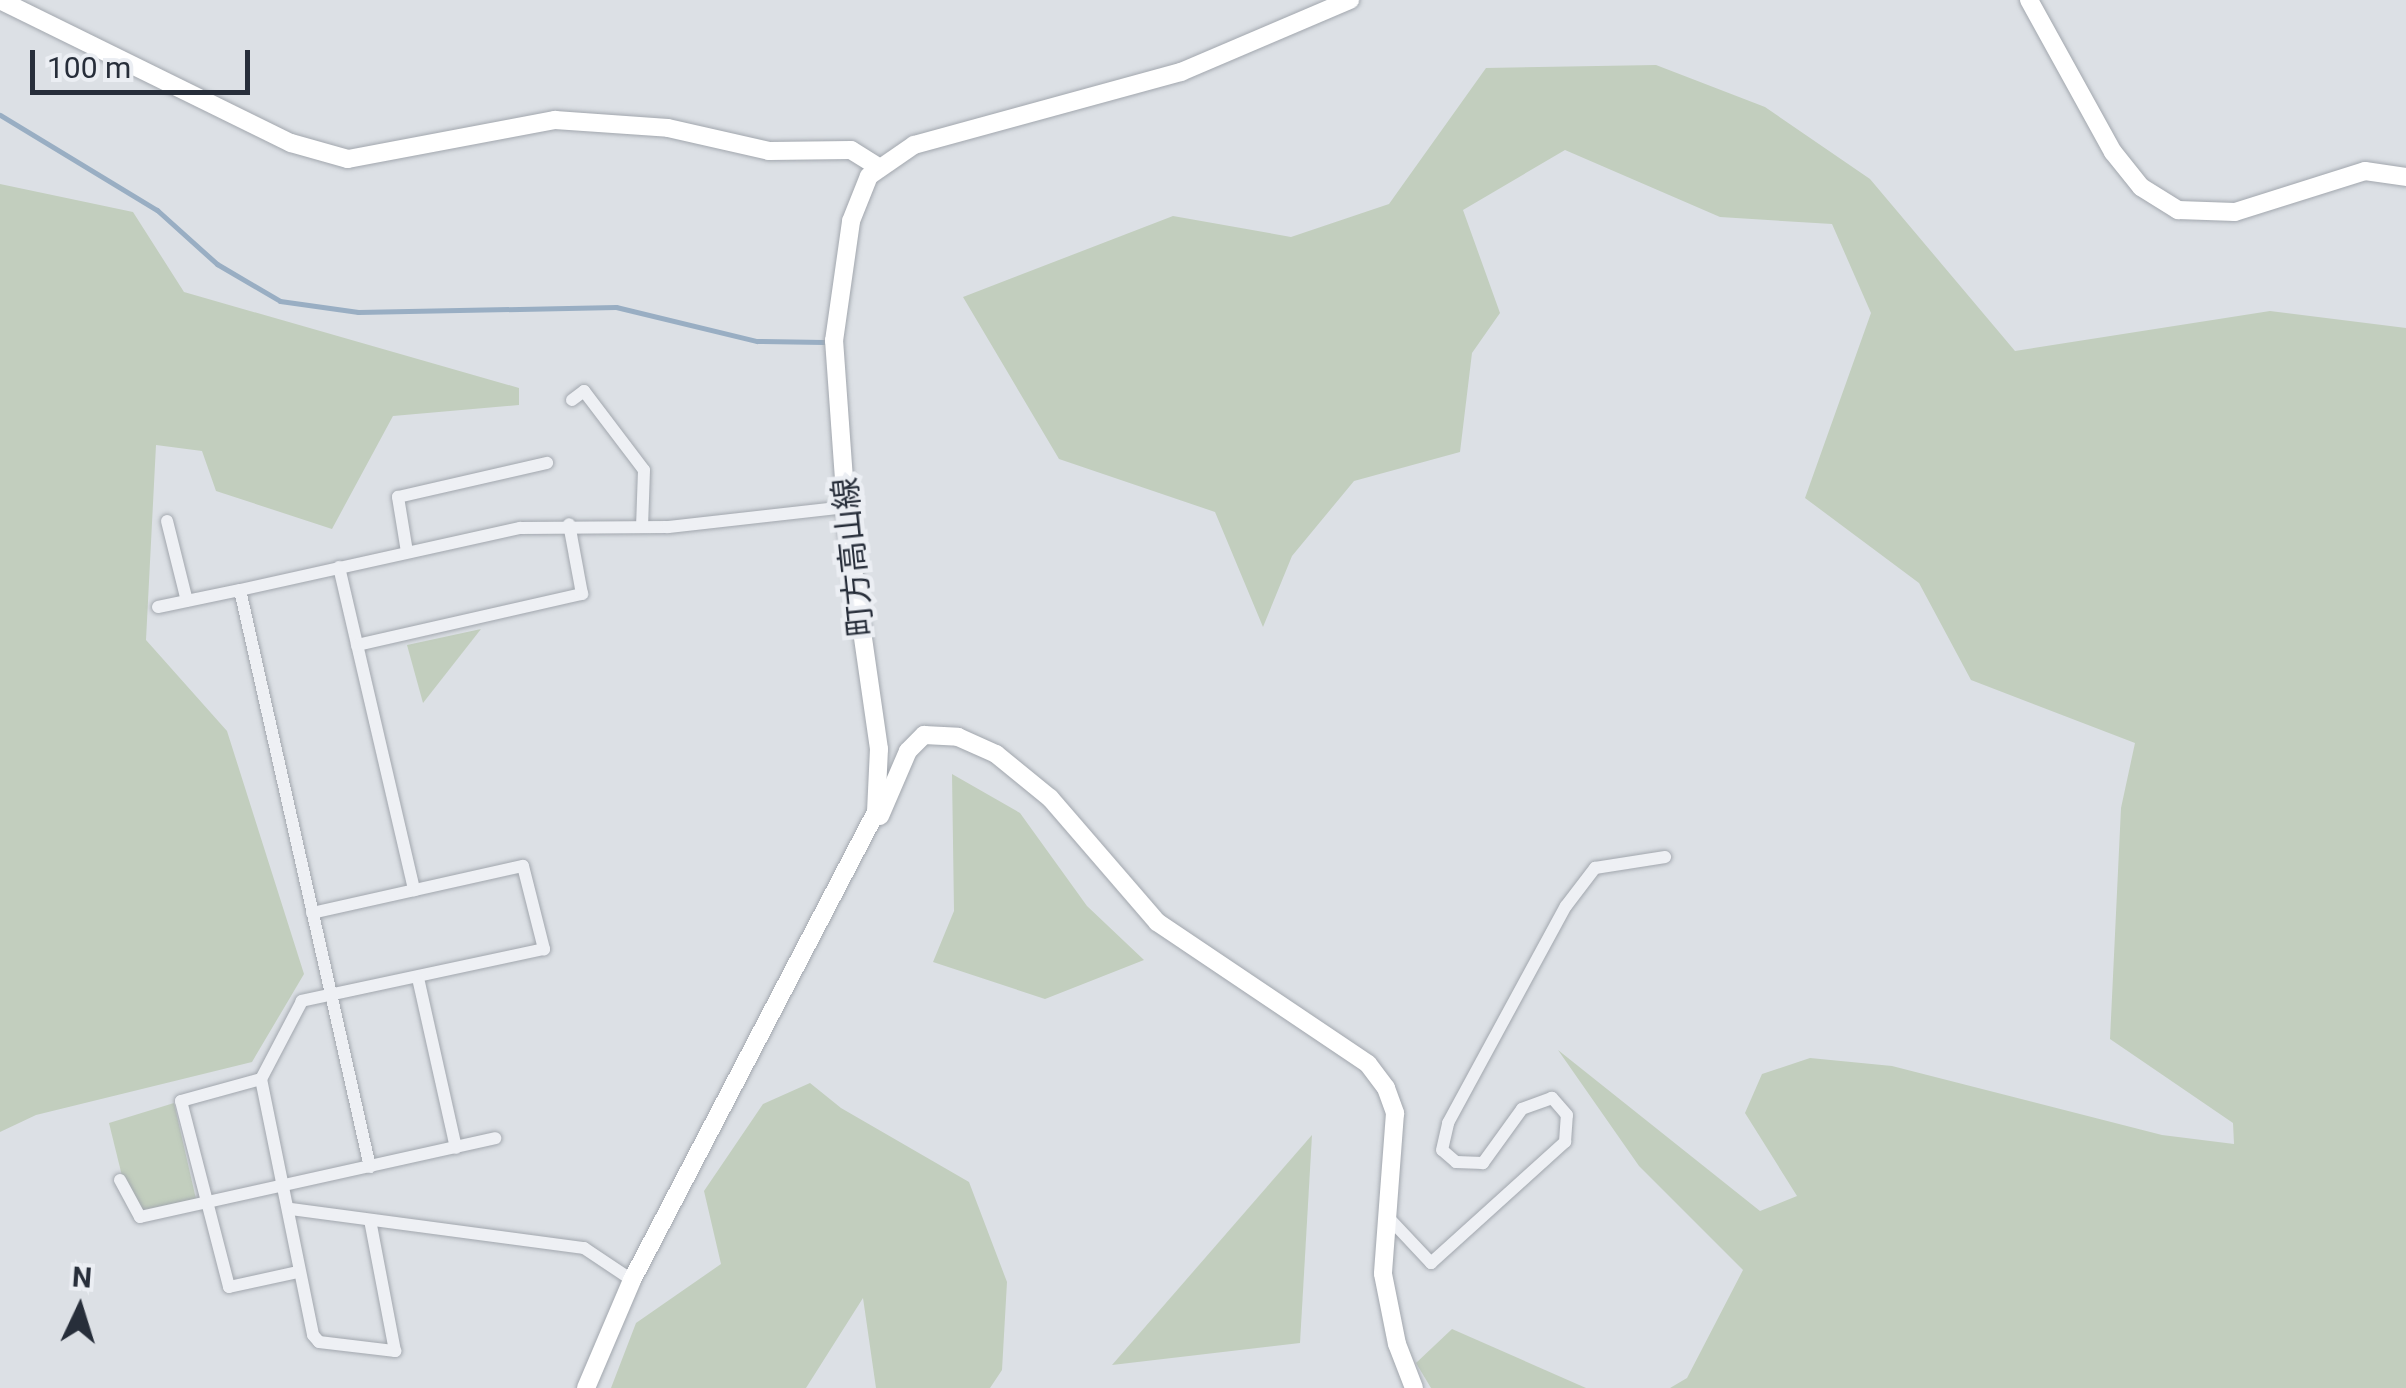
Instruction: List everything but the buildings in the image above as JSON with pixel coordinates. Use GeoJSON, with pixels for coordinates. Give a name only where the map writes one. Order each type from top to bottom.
{"type":"FeatureCollection","features":[{"type":"Feature","properties":{"kind":"street"},"geometry":{"type":"LineString","coordinates":[[0,0],[291,142],[348,159],[555,120],[668,128],[769,151],[852,150],[878,167],[914,145],[1181,72],[1350,0]]}},
{"type":"Feature","properties":{"kind":"street"},"geometry":{"type":"LineString","coordinates":[[2028,0],[2113,152],[2141,187],[2178,210],[2248,209],[2366,171],[2406,177]]}},
{"type":"Feature","properties":{"kind":"street","name":"町方高山線"},"geometry":{"type":"LineString","coordinates":[[586,1388],[632,1280],[870,833],[880,764],[848,506],[834,341],[851,221],[878,167]]}},
{"type":"Feature","properties":{"kind":"street"},"geometry":{"type":"LineString","coordinates":[[572,400],[584,392],[644,470],[642,526]]}},
{"type":"Feature","properties":{"kind":"street"},"geometry":{"type":"LineString","coordinates":[[407,552],[398,496],[546,463]]}},
{"type":"Feature","properties":{"kind":"street"},"geometry":{"type":"LineString","coordinates":[[158,608],[407,552],[569,524],[642,526],[848,506]]}},
{"type":"Feature","properties":{"kind":"street"},"geometry":{"type":"LineString","coordinates":[[167,520],[187,601]]}},
{"type":"Feature","properties":{"kind":"street"},"geometry":{"type":"LineString","coordinates":[[357,645],[582,594],[569,524]]}},
{"type":"Feature","properties":{"kind":"street"},"geometry":{"type":"LineString","coordinates":[[339,568],[414,890]]}},
{"type":"Feature","properties":{"kind":"street"},"geometry":{"type":"LineString","coordinates":[[240,590],[370,1167]]}},
{"type":"Feature","properties":{"kind":"street"},"geometry":{"type":"LineString","coordinates":[[870,833],[898,786],[908,751],[924,735],[974,744],[1030,778],[1158,922],[1379,1076],[1396,1126],[1384,1213],[1387,1304],[1414,1388]]}},
{"type":"Feature","properties":{"kind":"street"},"geometry":{"type":"LineString","coordinates":[[1384,1213],[1431,1263],[1565,1142],[1567,1116],[1552,1098],[1522,1110],[1483,1164],[1456,1162],[1442,1150],[1448,1124],[1566,906],[1595,868],[1665,856]]}},
{"type":"Feature","properties":{"kind":"street"},"geometry":{"type":"LineString","coordinates":[[312,914],[523,866],[544,949],[302,1002],[262,1079],[291,1208],[298,1272],[319,1342],[395,1351],[370,1220]]}},
{"type":"Feature","properties":{"kind":"street"},"geometry":{"type":"LineString","coordinates":[[418,978],[456,1148]]}},
{"type":"Feature","properties":{"kind":"street"},"geometry":{"type":"LineString","coordinates":[[262,1079],[181,1102],[229,1288],[298,1272]]}},
{"type":"Feature","properties":{"kind":"street"},"geometry":{"type":"LineString","coordinates":[[120,1180],[140,1217],[495,1138]]}},
{"type":"Feature","properties":{"kind":"street"},"geometry":{"type":"LineString","coordinates":[[291,1208],[584,1248],[632,1280]]}},
{"type":"Feature","properties":{"kind":"green space"},"geometry":{"type":"Polygon","coordinates":[[[1656,65],[1765,107],[1870,179],[2015,351],[2270,311],[2406,328],[2406,1388],[1670,1388],[1687,1378],[1743,1270],[1639,1166],[1558,1050],[1760,1211],[1797,1196],[1745,1113],[1762,1074],[1810,1058],[1892,1066],[2162,1135],[2234,1144],[2233,1123],[2110,1039],[2121,808],[2135,743],[1971,680],[1919,583],[1805,498],[1871,313],[1832,224],[1720,217],[1565,150],[1463,210],[1500,313],[1472,353],[1460,452],[1354,481],[1292,556],[1263,627],[1215,512],[1059,459],[963,297],[1173,216],[1291,237],[1389,204],[1486,68],[1656,65]]]}},
{"type":"Feature","properties":{"kind":"green space"},"geometry":{"type":"Polygon","coordinates":[[[0,184],[133,212],[184,292],[519,388],[519,405],[393,416],[332,529],[216,491],[202,451],[156,445],[146,640],[227,731],[304,974],[252,1062],[36,1115],[0,1132],[0,184]]]}},
{"type":"Feature","properties":{"kind":"green space"},"geometry":{"type":"Polygon","coordinates":[[[481,629],[423,703],[407,645],[481,629]]]}},
{"type":"Feature","properties":{"kind":"green space"},"geometry":{"type":"Polygon","coordinates":[[[952,774],[1020,813],[1087,906],[1144,960],[1045,999],[933,962],[954,911],[952,774]]]}},
{"type":"Feature","properties":{"kind":"green space"},"geometry":{"type":"Polygon","coordinates":[[[810,1083],[841,1108],[969,1182],[1007,1282],[1002,1370],[990,1388],[876,1388],[863,1298],[806,1388],[611,1388],[636,1323],[721,1264],[704,1191],[763,1104],[810,1083]]]}},
{"type":"Feature","properties":{"kind":"green space"},"geometry":{"type":"Polygon","coordinates":[[[174,1103],[196,1199],[142,1210],[122,1176],[109,1123],[174,1103]]]}},
{"type":"Feature","properties":{"kind":"green space"},"geometry":{"type":"Polygon","coordinates":[[[1312,1135],[1300,1343],[1112,1365],[1312,1135]]]}},
{"type":"Feature","properties":{"kind":"green space"},"geometry":{"type":"Polygon","coordinates":[[[1452,1329],[1586,1388],[1431,1388],[1416,1363],[1452,1329]]]}},
{"type":"Feature","properties":{"kind":"waterway"},"geometry":{"type":"LineString","coordinates":[[0,115],[157,210],[217,264],[280,301],[358,312],[616,307],[757,341],[824,342]]}}]}
